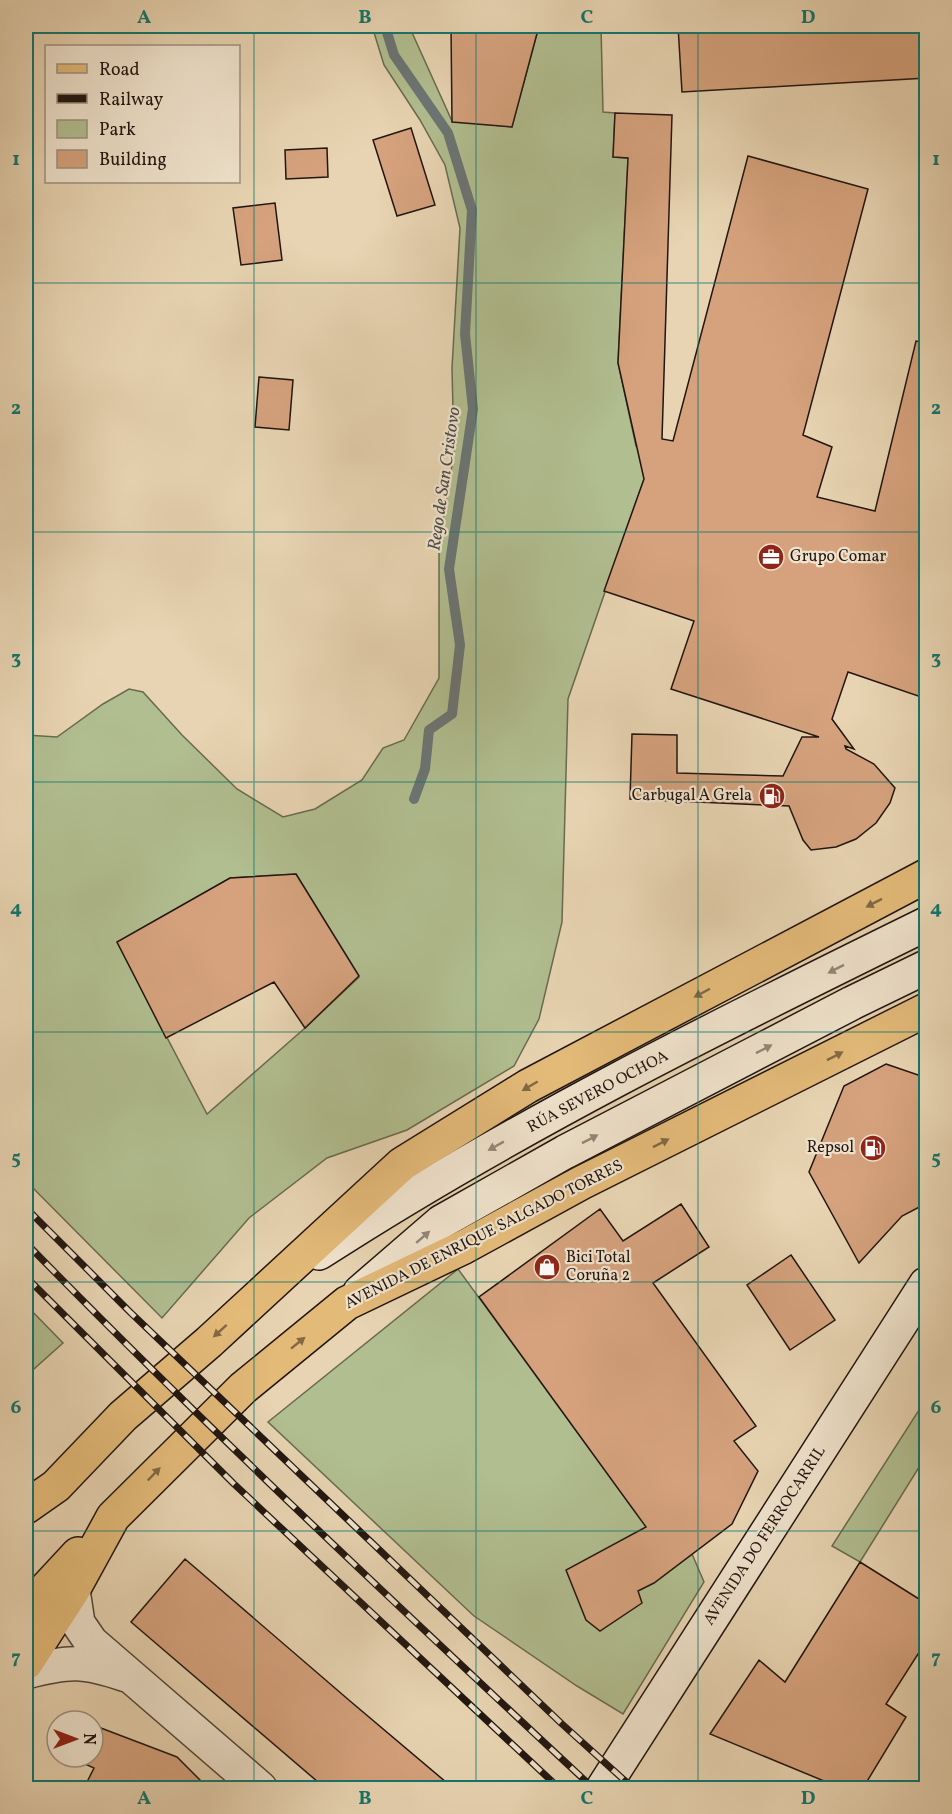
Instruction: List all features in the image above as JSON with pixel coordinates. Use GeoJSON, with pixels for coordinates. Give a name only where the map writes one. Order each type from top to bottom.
{"type":"FeatureCollection","features":[{"type":"Feature","properties":{"kind":"main road"},"geometry":{"type":"LineString","coordinates":[[26,1508],[56,1486],[123,1416],[279,1278],[402,1164],[551,1074],[927,876]]}},
{"type":"Feature","properties":{"kind":"main road","name":"RÚA SEVERO OCHOA"},"geometry":{"type":"LineString","coordinates":[[279,1278],[416,1190],[542,1120],[927,924]]}},
{"type":"Feature","properties":{"kind":"main road"},"geometry":{"type":"LineString","coordinates":[[347,1303],[441,1222],[565,1152],[852,1003],[927,968]]}},
{"type":"Feature","properties":{"kind":"main road","name":"AVENIDA DE ENRIQUE SALGADO TORRES"},"geometry":{"type":"LineString","coordinates":[[26,1663],[73,1590],[113,1517],[243,1388],[347,1303],[464,1247],[581,1183],[927,1010]]}},
{"type":"Feature","properties":{"kind":"main road","name":"AVENIDA DO FERROCARRIL"},"geometry":{"type":"LineString","coordinates":[[603,1788],[927,1284]]}},
{"type":"Feature","properties":{"kind":"main road"},"geometry":{"type":"LineString","coordinates":[[26,1533],[56,1486]]}},
{"type":"Feature","properties":{"kind":"main road"},"geometry":{"type":"LineString","coordinates":[[26,1610],[113,1517]]}},
{"type":"Feature","properties":{"kind":"main road"},"geometry":{"type":"LineString","coordinates":[[73,1590],[78,1623],[91,1641],[260,1788]]}},
{"type":"Feature","properties":{"kind":"main road"},"geometry":{"type":"LineString","coordinates":[[26,1672],[63,1662],[101,1666],[133,1678]]}},
{"type":"Feature","properties":{"kind":"green space"},"geometry":{"type":"Polygon","coordinates":[[[372,26],[409,26],[452,121],[512,127],[539,26],[601,26],[603,112],[615,113],[613,157],[628,158],[618,363],[636,446],[658,439],[568,699],[562,922],[539,1019],[514,1066],[407,1130],[327,1158],[249,1218],[162,1318],[26,1181],[26,735],[57,737],[103,704],[129,689],[143,692],[182,735],[237,789],[283,817],[315,809],[362,780],[383,748],[404,740],[439,678],[439,543],[454,453],[452,368],[460,228],[445,165],[420,120],[384,65],[372,26]],[[296,874],[230,878],[117,942],[207,1114],[359,977],[296,874]]]}},
{"type":"Feature","properties":{"kind":"green space"},"geometry":{"type":"Polygon","coordinates":[[[458,1269],[636,1513],[692,1554],[704,1582],[623,1714],[577,1686],[474,1616],[268,1422],[458,1269]]]}},
{"type":"Feature","properties":{"kind":"green space"},"geometry":{"type":"Polygon","coordinates":[[[26,1305],[63,1343],[26,1376],[26,1305]]]}},
{"type":"Feature","properties":{"kind":"green space"},"geometry":{"type":"Polygon","coordinates":[[[926,1399],[926,1456],[860,1562],[832,1546],[926,1399]]]}},
{"type":"Feature","properties":{"kind":"building"},"geometry":{"type":"Polygon","coordinates":[[[451,26],[539,26],[512,127],[452,122],[451,26]]]}},
{"type":"Feature","properties":{"kind":"building"},"geometry":{"type":"Polygon","coordinates":[[[678,26],[927,26],[927,78],[682,92],[678,26]]]}},
{"type":"Feature","properties":{"kind":"building"},"geometry":{"type":"Polygon","coordinates":[[[615,113],[672,115],[662,439],[673,441],[748,156],[868,189],[803,435],[832,447],[817,497],[875,511],[916,341],[927,343],[927,699],[848,672],[832,719],[854,749],[845,746],[846,749],[874,764],[895,788],[890,803],[876,823],[856,839],[836,847],[811,850],[803,840],[789,806],[630,799],[632,734],[677,735],[677,773],[783,776],[802,737],[819,737],[671,689],[694,621],[604,591],[644,479],[618,363],[628,158],[613,157],[615,113]]]}},
{"type":"Feature","properties":{"kind":"building"},"geometry":{"type":"Polygon","coordinates":[[[411,128],[435,205],[397,216],[373,140],[411,128]]]}},
{"type":"Feature","properties":{"kind":"building"},"geometry":{"type":"Polygon","coordinates":[[[327,148],[328,177],[286,179],[285,150],[327,148]]]}},
{"type":"Feature","properties":{"kind":"building"},"geometry":{"type":"Polygon","coordinates":[[[275,203],[282,260],[241,265],[233,208],[275,203]]]}},
{"type":"Feature","properties":{"kind":"building"},"geometry":{"type":"Polygon","coordinates":[[[259,377],[293,380],[289,430],[255,427],[259,377]]]}},
{"type":"Feature","properties":{"kind":"building"},"geometry":{"type":"Polygon","coordinates":[[[296,874],[359,976],[305,1028],[274,982],[166,1038],[117,942],[230,878],[296,874]]]}},
{"type":"Feature","properties":{"kind":"building","name":"Repsol"},"geometry":{"type":"Polygon","coordinates":[[[886,1064],[927,1078],[927,1203],[902,1216],[859,1263],[809,1172],[844,1086],[886,1064]]]}},
{"type":"Feature","properties":{"kind":"building"},"geometry":{"type":"Polygon","coordinates":[[[681,1204],[709,1247],[653,1283],[756,1426],[734,1441],[758,1471],[732,1524],[654,1583],[638,1591],[642,1603],[600,1631],[586,1620],[566,1570],[646,1527],[479,1297],[600,1209],[623,1241],[681,1204]]]}},
{"type":"Feature","properties":{"kind":"building"},"geometry":{"type":"Polygon","coordinates":[[[791,1255],[835,1320],[790,1350],[747,1285],[791,1255]]]}},
{"type":"Feature","properties":{"kind":"building"},"geometry":{"type":"Polygon","coordinates":[[[185,1559],[453,1788],[325,1788],[131,1622],[185,1559]]]}},
{"type":"Feature","properties":{"kind":"building"},"geometry":{"type":"Polygon","coordinates":[[[860,1562],[927,1604],[927,1640],[886,1704],[906,1717],[863,1788],[841,1788],[710,1734],[759,1660],[785,1682],[860,1562]]]}},
{"type":"Feature","properties":{"kind":"building"},"geometry":{"type":"Polygon","coordinates":[[[105,1730],[177,1757],[208,1788],[84,1788],[94,1769],[105,1769],[105,1730]]]}},
{"type":"Feature","properties":{"kind":"waterway","name":"Rego de San Cristovo"},"geometry":{"type":"LineString","coordinates":[[385,26],[394,55],[448,133],[472,210],[465,334],[473,409],[449,569],[460,645],[452,714],[429,730],[425,769],[414,799]]}},
{"type":"Feature","properties":{"kind":"railway"},"geometry":{"type":"LineString","coordinates":[[26,1208],[131,1313],[562,1724],[633,1788]]}},
{"type":"Feature","properties":{"kind":"railway"},"geometry":{"type":"LineString","coordinates":[[26,1243],[235,1450],[593,1788]]}},
{"type":"Feature","properties":{"kind":"railway"},"geometry":{"type":"LineString","coordinates":[[26,1277],[234,1484],[559,1788]]}},
{"type":"Feature","properties":{"kind":"place","name":"Grupo Comar"},"geometry":{"type":"Point","coordinates":[771,557]}},
{"type":"Feature","properties":{"kind":"place","name":"Carbugal A Grela"},"geometry":{"type":"Point","coordinates":[772,796]}},
{"type":"Feature","properties":{"kind":"place","name":"Repsol"},"geometry":{"type":"Point","coordinates":[873,1148]}},
{"type":"Feature","properties":{"kind":"place","name":"Bici Total Coruña 2"},"geometry":{"type":"Point","coordinates":[547,1267]}}]}
